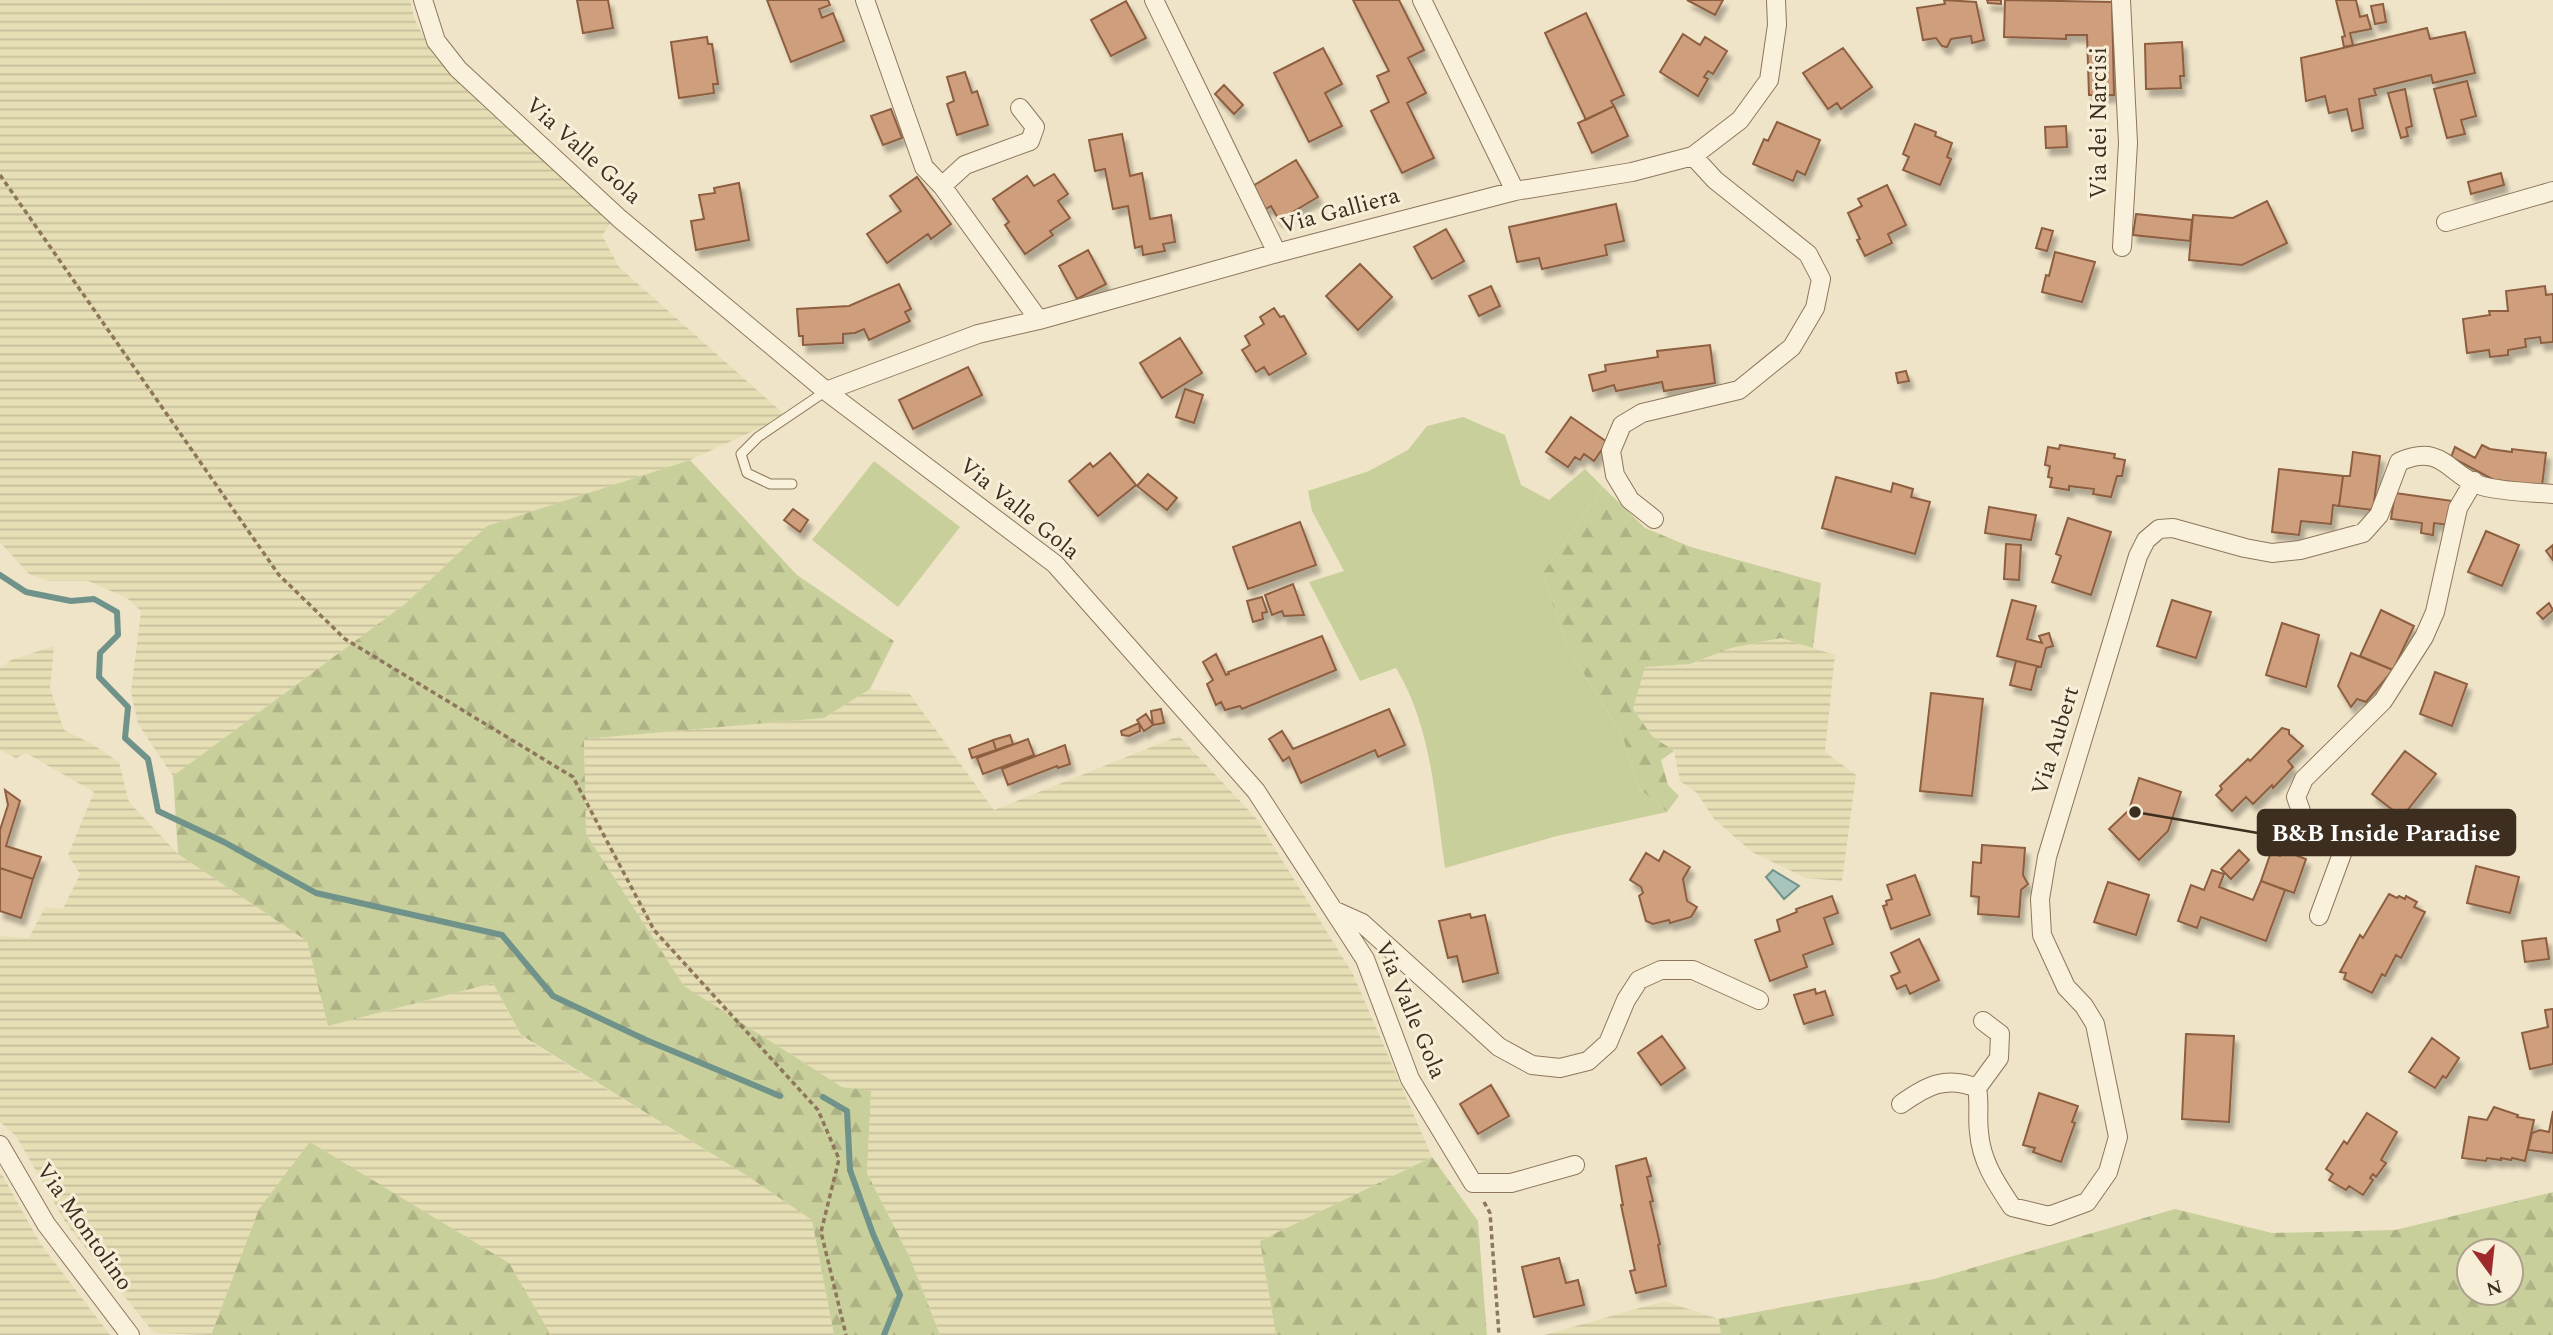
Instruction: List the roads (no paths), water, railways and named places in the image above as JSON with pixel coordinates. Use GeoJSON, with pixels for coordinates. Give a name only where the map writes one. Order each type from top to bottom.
{"type":"FeatureCollection","features":[{"type":"Feature","properties":{"kind":"street","name":"Via Valle Gola"},"geometry":{"type":"LineString","coordinates":[[424,0],[436,41],[458,69],[620,219],[825,391],[1055,564],[1256,791],[1365,959],[1410,1079],[1473,1183],[1511,1183],[1575,1165]]}},
{"type":"Feature","properties":{"kind":"street"},"geometry":{"type":"LineString","coordinates":[[864,0],[925,167],[942,186],[1039,320]]}},
{"type":"Feature","properties":{"kind":"street"},"geometry":{"type":"LineString","coordinates":[[1154,0],[1277,253]]}},
{"type":"Feature","properties":{"kind":"street"},"geometry":{"type":"LineString","coordinates":[[1422,0],[1515,191]]}},
{"type":"Feature","properties":{"kind":"street","name":"Via Galliera"},"geometry":{"type":"LineString","coordinates":[[825,391],[978,334],[1039,320],[1277,253],[1515,191],[1632,172],[1693,156],[1740,120],[1769,80],[1777,25],[1776,0]]}},
{"type":"Feature","properties":{"kind":"street","name":"Via dei Narcisi"},"geometry":{"type":"LineString","coordinates":[[2121,0],[2128,143],[2122,247]]}},
{"type":"Feature","properties":{"kind":"street"},"geometry":{"type":"LineString","coordinates":[[942,186],[965,165],[1030,141],[1035,127],[1020,108]]}},
{"type":"Feature","properties":{"kind":"street"},"geometry":{"type":"LineString","coordinates":[[1654,519],[1630,500],[1615,475],[1611,451],[1622,425],[1642,413],[1739,390],[1792,347],[1815,308],[1821,279],[1808,254],[1715,180],[1693,156]]}},
{"type":"Feature","properties":{"kind":"street"},"geometry":{"type":"LineString","coordinates":[[2446,222],[2553,191]]}},
{"type":"Feature","properties":{"kind":"street","name":"Via Aubert"},"geometry":{"type":"LineString","coordinates":[[1977,1088],[1979,1134],[1988,1170],[2012,1207],[2049,1216],[2087,1202],[2108,1172],[2118,1137],[2095,1024],[2084,1006],[2066,986],[2042,935],[2040,899],[2051,844],[2138,556],[2146,540],[2159,529],[2173,528],[2272,553],[2300,550],[2363,533],[2379,515],[2399,462],[2414,456],[2434,456],[2481,486],[2553,494]]}},
{"type":"Feature","properties":{"kind":"street"},"geometry":{"type":"LineString","coordinates":[[2443,846],[2312,824],[2302,814],[2297,797],[2304,779],[2383,701],[2424,637],[2435,612],[2458,508],[2474,481]]}},
{"type":"Feature","properties":{"kind":"street"},"geometry":{"type":"LineString","coordinates":[[2319,916],[2350,832]]}},
{"type":"Feature","properties":{"kind":"street"},"geometry":{"type":"LineString","coordinates":[[1332,909],[1362,923],[1499,1047],[1532,1065],[1560,1068],[1588,1061],[1608,1043],[1626,1000],[1639,980],[1661,970],[1693,970],[1759,1000]]}},
{"type":"Feature","properties":{"kind":"street"},"geometry":{"type":"LineString","coordinates":[[1901,1104],[1925,1087],[1964,1083],[1977,1088],[1999,1058],[2000,1034],[1983,1021]]}},
{"type":"Feature","properties":{"kind":"street","name":"Via Montolino"},"geometry":{"type":"LineString","coordinates":[[0,1145],[46,1224],[130,1335]]}},
{"type":"Feature","properties":{"kind":"lane"},"geometry":{"type":"LineString","coordinates":[[792,484],[770,484],[747,473],[741,454],[758,437],[825,391]]}},
{"type":"Feature","properties":{"kind":"water"},"geometry":{"type":"Polygon","coordinates":[[[1773,870],[1799,886],[1784,899],[1766,877],[1773,870]]]}},
{"type":"Feature","properties":{"kind":"waterway"},"geometry":{"type":"LineString","coordinates":[[0,575],[26,592],[71,601],[94,599],[117,612],[118,635],[100,653],[99,677],[128,707],[125,738],[148,759],[158,811],[224,842],[316,893],[502,935],[553,996],[646,1040],[780,1096]]}},
{"type":"Feature","properties":{"kind":"waterway"},"geometry":{"type":"LineString","coordinates":[[823,1097],[847,1111],[850,1170],[873,1234],[900,1295],[884,1335]]}},
{"type":"Feature","properties":{"kind":"place","name":"B&B Inside Paradise"},"geometry":{"type":"Point","coordinates":[2135,812]}}]}
